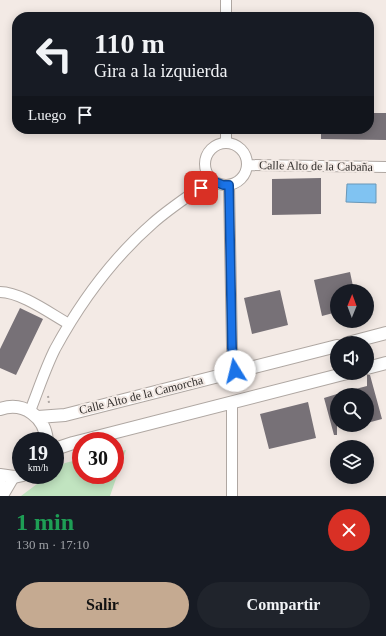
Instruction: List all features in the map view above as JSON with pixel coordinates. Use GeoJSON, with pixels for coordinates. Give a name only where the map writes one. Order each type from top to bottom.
{"type":"FeatureCollection","features":[{"type":"Feature","properties":{"kind":"street"},"geometry":{"type":"LineString","coordinates":[[226,0],[226,12]]}},
{"type":"Feature","properties":{"kind":"street"},"geometry":{"type":"LineString","coordinates":[[226,134],[226,143]]}},
{"type":"Feature","properties":{"kind":"street"},"geometry":{"type":"LineString","coordinates":[[226,143],[232,144],[243,152],[247,165],[246,171],[240,180],[229,185],[223,185],[211,180],[205,165],[207,154],[215,146],[226,143]]}},
{"type":"Feature","properties":{"kind":"street","name":"Calle Alto de la Cabaña"},"geometry":{"type":"LineString","coordinates":[[247,165],[386,167]]}},
{"type":"Feature","properties":{"kind":"street"},"geometry":{"type":"LineString","coordinates":[[46,432],[34,414],[54,351],[69,324],[101,279],[126,250],[154,223],[211,180]]}},
{"type":"Feature","properties":{"kind":"street"},"geometry":{"type":"LineString","coordinates":[[229,185],[232,348],[235,371]]}},
{"type":"Feature","properties":{"kind":"street"},"geometry":{"type":"LineString","coordinates":[[0,292],[18,295],[69,324]]}},
{"type":"Feature","properties":{"kind":"street"},"geometry":{"type":"LineString","coordinates":[[374,337],[386,334]]}},
{"type":"Feature","properties":{"kind":"street","name":"Calle Alto de la Camorcha"},"geometry":{"type":"LineString","coordinates":[[0,409],[14,407],[34,414],[65,415],[330,348]]}},
{"type":"Feature","properties":{"kind":"street"},"geometry":{"type":"LineString","coordinates":[[374,366],[386,363]]}},
{"type":"Feature","properties":{"kind":"street"},"geometry":{"type":"LineString","coordinates":[[64,446],[330,377]]}},
{"type":"Feature","properties":{"kind":"street"},"geometry":{"type":"LineString","coordinates":[[232,402],[232,496]]}},
{"type":"Feature","properties":{"kind":"street"},"geometry":{"type":"LineString","coordinates":[[0,474],[12,475]]}},
{"type":"Feature","properties":{"kind":"street"},"geometry":{"type":"LineString","coordinates":[[0,482],[3,495]]}},
{"type":"Feature","properties":{"kind":"street"},"geometry":{"type":"LineString","coordinates":[[3,495],[12,484]]}},
{"type":"Feature","properties":{"kind":"green space"},"geometry":{"type":"Polygon","coordinates":[[[72,461],[72,484],[114,484],[110,496],[21,496],[37,484],[64,484],[65,463],[72,461]]]}},
{"type":"Feature","properties":{"kind":"water"},"geometry":{"type":"Polygon","coordinates":[[[347,184],[376,184],[376,203],[346,202],[347,184]]]}},
{"type":"Feature","properties":{"kind":"building"},"geometry":{"type":"Polygon","coordinates":[[[374,113],[386,113],[386,140],[321,139],[321,134],[374,134],[374,113]]]}},
{"type":"Feature","properties":{"kind":"building"},"geometry":{"type":"Polygon","coordinates":[[[321,178],[321,214],[272,215],[272,179],[321,178]]]}},
{"type":"Feature","properties":{"kind":"building"},"geometry":{"type":"Polygon","coordinates":[[[350,272],[353,284],[330,284],[330,314],[322,316],[314,280],[350,272]]]}},
{"type":"Feature","properties":{"kind":"building"},"geometry":{"type":"Polygon","coordinates":[[[280,290],[288,325],[252,334],[244,298],[280,290]]]}},
{"type":"Feature","properties":{"kind":"building"},"geometry":{"type":"Polygon","coordinates":[[[20,308],[43,319],[16,375],[0,368],[0,349],[20,308]]]}},
{"type":"Feature","properties":{"kind":"building"},"geometry":{"type":"Polygon","coordinates":[[[367,380],[371,380],[374,388],[359,388],[367,386],[367,380]]]}},
{"type":"Feature","properties":{"kind":"building"},"geometry":{"type":"Polygon","coordinates":[[[374,390],[382,419],[374,421],[374,390]]]}},
{"type":"Feature","properties":{"kind":"building"},"geometry":{"type":"Polygon","coordinates":[[[330,396],[330,420],[324,398],[330,396]]]}},
{"type":"Feature","properties":{"kind":"building"},"geometry":{"type":"Polygon","coordinates":[[[308,402],[316,438],[269,449],[260,414],[308,402]]]}},
{"type":"Feature","properties":{"kind":"building"},"geometry":{"type":"Polygon","coordinates":[[[333,432],[337,432],[337,435],[334,435],[333,432]]]}},
{"type":"Feature","properties":{"kind":"route"},"geometry":{"type":"LineString","coordinates":[[201,188],[211,180],[223,185],[229,185],[232,348],[235,371]]}}]}
